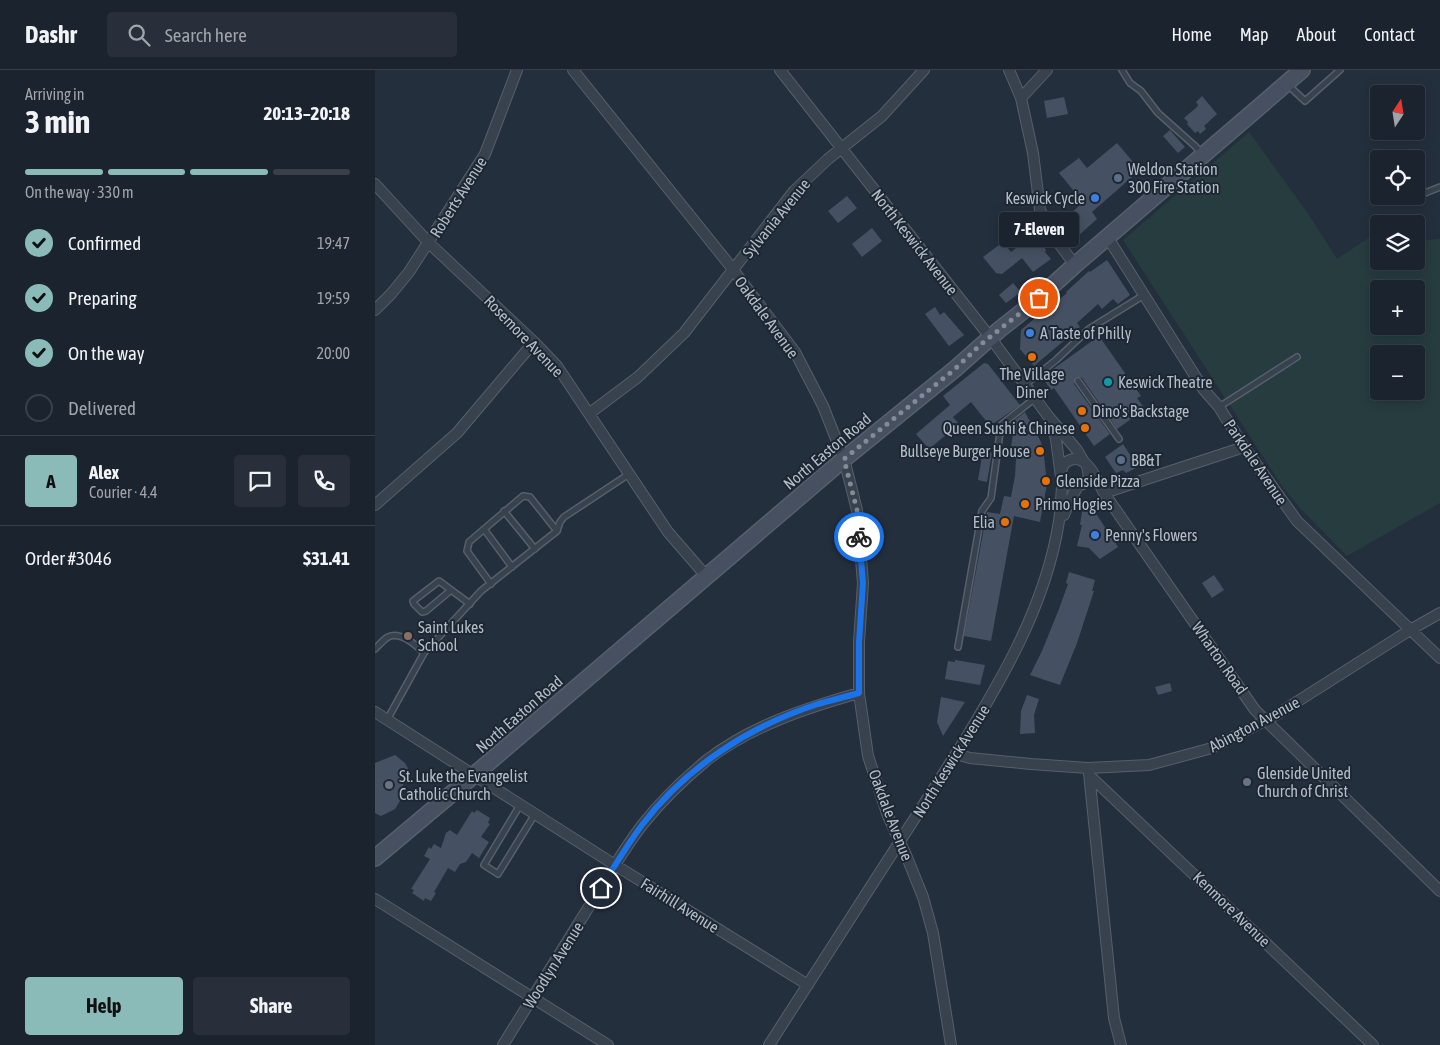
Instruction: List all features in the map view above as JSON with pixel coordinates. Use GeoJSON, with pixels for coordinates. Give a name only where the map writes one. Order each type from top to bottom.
{"type":"FeatureCollection","features":[{"type":"Feature","properties":{"kind":"main road","name":"North Easton Road"},"geometry":{"type":"LineString","coordinates":[[375,858],[844,459],[1032,304],[1302,70]]}},
{"type":"Feature","properties":{"kind":"street","name":"Roberts Avenue"},"geometry":{"type":"LineString","coordinates":[[375,310],[403,279],[429,243],[485,154],[517,70]]}},
{"type":"Feature","properties":{"kind":"street","name":"Oakdale Avenue"},"geometry":{"type":"LineString","coordinates":[[573,70],[795,352],[823,406],[844,459],[857,510],[863,583],[859,642],[859,693],[868,756],[887,816],[923,897],[933,932],[951,1045]]}},
{"type":"Feature","properties":{"kind":"street","name":"North Keswick Avenue"},"geometry":{"type":"LineString","coordinates":[[780,70],[990,337],[1085,463],[1089,476],[1068,503],[1055,539]]}},
{"type":"Feature","properties":{"kind":"street","name":"Sylvania Avenue"},"geometry":{"type":"LineString","coordinates":[[590,413],[638,377],[684,333],[794,191],[829,159],[883,116],[924,70]]}},
{"type":"Feature","properties":{"kind":"street"},"geometry":{"type":"LineString","coordinates":[[1009,70],[1021,98],[1033,153],[1040,210],[1054,237],[1075,265]]}},
{"type":"Feature","properties":{"kind":"street"},"geometry":{"type":"LineString","coordinates":[[1021,98],[1047,70]]}},
{"type":"Feature","properties":{"kind":"street","name":"Rosemore Avenue"},"geometry":{"type":"LineString","coordinates":[[375,184],[429,243],[557,366],[668,532],[707,577]]}},
{"type":"Feature","properties":{"kind":"street","name":"Parkdale Avenue"},"geometry":{"type":"LineString","coordinates":[[1108,238],[1204,390],[1219,407],[1244,447],[1297,521],[1440,658]]}},
{"type":"Feature","properties":{"kind":"street"},"geometry":{"type":"LineString","coordinates":[[375,505],[457,433],[534,342]]}},
{"type":"Feature","properties":{"kind":"street","name":"North Keswick Avenue"},"geometry":{"type":"LineString","coordinates":[[769,1045],[986,706],[1018,644],[1039,596],[1060,515],[1061,475],[1056,439],[1048,416]]}},
{"type":"Feature","properties":{"kind":"street"},"geometry":{"type":"LineString","coordinates":[[1085,463],[1077,459],[1071,459],[1063,465],[1061,475],[1070,486],[1093,487],[1104,493],[1244,447]]}},
{"type":"Feature","properties":{"kind":"street","name":"Wharton Road"},"geometry":{"type":"LineString","coordinates":[[1085,463],[1255,710],[1440,891]]}},
{"type":"Feature","properties":{"kind":"street","name":"Abington Avenue"},"geometry":{"type":"LineString","coordinates":[[956,754],[970,758],[1088,771],[1149,765],[1212,748],[1265,720],[1440,613]]}},
{"type":"Feature","properties":{"kind":"street","name":"Woodlyn Avenue"},"geometry":{"type":"LineString","coordinates":[[503,1045],[615,865],[642,825],[675,787],[709,759],[740,739],[780,718],[818,704],[859,693]]}},
{"type":"Feature","properties":{"kind":"street","name":"Fairhill Avenue"},"geometry":{"type":"LineString","coordinates":[[375,712],[808,985]]}},
{"type":"Feature","properties":{"kind":"street"},"geometry":{"type":"LineString","coordinates":[[1088,771],[1114,1018],[1121,1045]]}},
{"type":"Feature","properties":{"kind":"street","name":"Kenmore Avenue"},"geometry":{"type":"LineString","coordinates":[[1088,771],[1373,1045]]}},
{"type":"Feature","properties":{"kind":"street"},"geometry":{"type":"LineString","coordinates":[[375,899],[608,1045]]}},
{"type":"Feature","properties":{"kind":"lane"},"geometry":{"type":"LineString","coordinates":[[1122,70],[1130,83],[1141,91],[1158,113],[1195,146],[1203,156]]}},
{"type":"Feature","properties":{"kind":"lane"},"geometry":{"type":"LineString","coordinates":[[1287,83],[1305,101],[1339,70]]}},
{"type":"Feature","properties":{"kind":"lane"},"geometry":{"type":"LineString","coordinates":[[1425,193],[1440,186]]}},
{"type":"Feature","properties":{"kind":"lane"},"geometry":{"type":"LineString","coordinates":[[1026,384],[1057,360],[1089,329],[1144,295]]}},
{"type":"Feature","properties":{"kind":"lane"},"geometry":{"type":"LineString","coordinates":[[1219,407],[1297,357]]}},
{"type":"Feature","properties":{"kind":"lane"},"geometry":{"type":"LineString","coordinates":[[1077,381],[1119,439]]}},
{"type":"Feature","properties":{"kind":"lane"},"geometry":{"type":"LineString","coordinates":[[958,647],[982,511],[991,498],[1001,426],[1035,397]]}},
{"type":"Feature","properties":{"kind":"lane"},"geometry":{"type":"LineString","coordinates":[[386,720],[424,653],[481,591],[557,531],[564,517],[630,474]]}},
{"type":"Feature","properties":{"kind":"lane"},"geometry":{"type":"LineString","coordinates":[[491,584],[467,551],[469,542],[504,511],[523,496],[530,497],[557,531]]}},
{"type":"Feature","properties":{"kind":"lane"},"geometry":{"type":"LineString","coordinates":[[504,511],[535,550]]}},
{"type":"Feature","properties":{"kind":"lane"},"geometry":{"type":"LineString","coordinates":[[483,529],[512,567]]}},
{"type":"Feature","properties":{"kind":"lane"},"geometry":{"type":"LineString","coordinates":[[451,590],[426,611],[422,612],[413,601],[439,581],[442,581],[470,604]]}},
{"type":"Feature","properties":{"kind":"lane"},"geometry":{"type":"LineString","coordinates":[[375,648],[389,636],[396,636],[413,643],[424,653]]}},
{"type":"Feature","properties":{"kind":"lane"},"geometry":{"type":"LineString","coordinates":[[520,805],[484,865],[497,874],[535,814]]}},
{"type":"Feature","properties":{"kind":"green space"},"geometry":{"type":"Polygon","coordinates":[[[1249,132],[1307,212],[1337,259],[1370,237],[1370,270],[1425,270],[1425,240],[1440,239],[1440,503],[1347,556],[1284,489],[1123,240],[1249,132]]]}},
{"type":"Feature","properties":{"kind":"building"},"geometry":{"type":"Polygon","coordinates":[[[1202,96],[1217,114],[1204,126],[1206,129],[1200,134],[1198,131],[1195,133],[1184,118],[1197,107],[1196,102],[1202,96]]]}},
{"type":"Feature","properties":{"kind":"building"},"geometry":{"type":"Polygon","coordinates":[[[1064,97],[1068,114],[1047,118],[1044,101],[1064,97]]]}},
{"type":"Feature","properties":{"kind":"building"},"geometry":{"type":"Polygon","coordinates":[[[1170,130],[1185,147],[1178,153],[1163,136],[1170,130]]]}},
{"type":"Feature","properties":{"kind":"building"},"geometry":{"type":"Polygon","coordinates":[[[1117,143],[1140,170],[1092,212],[1097,219],[1078,236],[1064,220],[1083,202],[1059,173],[1079,158],[1087,168],[1117,143]]]}},
{"type":"Feature","properties":{"kind":"building"},"geometry":{"type":"Polygon","coordinates":[[[847,196],[857,208],[838,223],[828,211],[847,196]]]}},
{"type":"Feature","properties":{"kind":"building"},"geometry":{"type":"Polygon","coordinates":[[[1027,225],[1051,259],[1033,272],[1022,258],[1002,274],[996,273],[983,257],[1003,242],[1011,252],[1025,241],[1017,232],[1027,225]]]}},
{"type":"Feature","properties":{"kind":"building"},"geometry":{"type":"Polygon","coordinates":[[[872,228],[882,241],[862,257],[852,244],[872,228]]]}},
{"type":"Feature","properties":{"kind":"building"},"geometry":{"type":"Polygon","coordinates":[[[1107,260],[1130,295],[1118,304],[1113,299],[1102,309],[1098,304],[1077,323],[1080,327],[1034,366],[1020,349],[1021,330],[1067,293],[1089,271],[1107,260]]]}},
{"type":"Feature","properties":{"kind":"building"},"geometry":{"type":"Polygon","coordinates":[[[1013,283],[1021,292],[1006,303],[999,295],[1013,283]]]}},
{"type":"Feature","properties":{"kind":"building"},"geometry":{"type":"Polygon","coordinates":[[[935,307],[940,315],[944,312],[964,335],[949,346],[925,314],[935,307]]]}},
{"type":"Feature","properties":{"kind":"building","name":"Keswick Theatre"},"geometry":{"type":"Polygon","coordinates":[[[1099,336],[1141,396],[1137,398],[1145,409],[1117,429],[1082,378],[1075,378],[1074,384],[1110,434],[1094,446],[1054,388],[1051,390],[1042,377],[1099,336]]]}},
{"type":"Feature","properties":{"kind":"building"},"geometry":{"type":"Polygon","coordinates":[[[984,363],[988,364],[1020,405],[990,426],[971,402],[953,417],[959,424],[929,449],[916,434],[950,405],[943,396],[984,363]]]}},
{"type":"Feature","properties":{"kind":"building"},"geometry":{"type":"Polygon","coordinates":[[[1025,412],[1041,442],[1044,456],[1047,484],[1040,522],[1014,516],[991,641],[964,636],[987,512],[1000,514],[1004,496],[1011,497],[1016,459],[1012,456],[1014,448],[1011,447],[1014,427],[1011,423],[1025,412]]]}},
{"type":"Feature","properties":{"kind":"building","name":"BB&T"},"geometry":{"type":"Polygon","coordinates":[[[1123,444],[1138,467],[1126,473],[1123,470],[1116,473],[1105,457],[1123,444]]]}},
{"type":"Feature","properties":{"kind":"building"},"geometry":{"type":"Polygon","coordinates":[[[983,451],[992,453],[987,482],[978,480],[983,451]]]}},
{"type":"Feature","properties":{"kind":"building","name":"Penny's Flowers"},"geometry":{"type":"Polygon","coordinates":[[[1087,508],[1093,509],[1118,547],[1100,559],[1089,548],[1077,546],[1082,525],[1080,525],[1082,512],[1087,508]]]}},
{"type":"Feature","properties":{"kind":"building"},"geometry":{"type":"Polygon","coordinates":[[[1069,572],[1095,580],[1092,591],[1094,591],[1077,643],[1060,685],[1030,675],[1059,609],[1068,584],[1066,583],[1069,572]]]}},
{"type":"Feature","properties":{"kind":"building"},"geometry":{"type":"Polygon","coordinates":[[[1214,575],[1224,590],[1212,598],[1202,583],[1214,575]]]}},
{"type":"Feature","properties":{"kind":"building"},"geometry":{"type":"Polygon","coordinates":[[[955,660],[985,665],[980,685],[945,679],[948,661],[955,662],[955,660]]]}},
{"type":"Feature","properties":{"kind":"building"},"geometry":{"type":"Polygon","coordinates":[[[1170,683],[1172,691],[1158,695],[1155,687],[1170,683]]]}},
{"type":"Feature","properties":{"kind":"building"},"geometry":{"type":"Polygon","coordinates":[[[1027,695],[1039,699],[1034,715],[1035,733],[1020,734],[1021,711],[1027,695]]]}},
{"type":"Feature","properties":{"kind":"building"},"geometry":{"type":"Polygon","coordinates":[[[941,697],[965,702],[943,736],[937,722],[941,697]]]}},
{"type":"Feature","properties":{"kind":"building","name":"St. Luke the Evangelist Catholic Church"},"geometry":{"type":"Polygon","coordinates":[[[395,755],[405,763],[410,772],[401,789],[403,796],[395,809],[381,816],[375,813],[375,763],[395,755]]]}},
{"type":"Feature","properties":{"kind":"building"},"geometry":{"type":"Polygon","coordinates":[[[477,810],[490,818],[488,823],[490,824],[481,837],[489,842],[479,858],[472,853],[466,862],[460,864],[455,872],[448,868],[431,901],[425,898],[424,901],[412,893],[414,890],[411,889],[430,859],[424,856],[429,847],[431,849],[434,844],[441,848],[446,833],[450,830],[457,835],[472,811],[474,813],[477,810]]]}},
{"type":"Feature","properties":{"kind":"way so far"},"geometry":{"type":"LineString","coordinates":[[859,537],[857,510],[844,459],[1039,298]]}},
{"type":"Feature","properties":{"kind":"place","name":"Weldon Station 300 Fire Station"},"geometry":{"type":"Point","coordinates":[1118,178]}},
{"type":"Feature","properties":{"kind":"place","name":"Keswick Cycle"},"geometry":{"type":"Point","coordinates":[1095,198]}},
{"type":"Feature","properties":{"kind":"place","name":"7-Eleven"},"geometry":{"type":"Point","coordinates":[1039,298]}},
{"type":"Feature","properties":{"kind":"place","name":"A Taste of Philly"},"geometry":{"type":"Point","coordinates":[1030,333]}},
{"type":"Feature","properties":{"kind":"place","name":"The Village Diner"},"geometry":{"type":"Point","coordinates":[1032,357]}},
{"type":"Feature","properties":{"kind":"place","name":"Keswick Theatre"},"geometry":{"type":"Point","coordinates":[1108,382]}},
{"type":"Feature","properties":{"kind":"place","name":"Dino's Backstage"},"geometry":{"type":"Point","coordinates":[1082,411]}},
{"type":"Feature","properties":{"kind":"place","name":"Queen Sushi & Chinese"},"geometry":{"type":"Point","coordinates":[1085,428]}},
{"type":"Feature","properties":{"kind":"place","name":"Bullseye Burger House"},"geometry":{"type":"Point","coordinates":[1040,451]}},
{"type":"Feature","properties":{"kind":"place","name":"BB&T"},"geometry":{"type":"Point","coordinates":[1121,460]}},
{"type":"Feature","properties":{"kind":"place","name":"Glenside Pizza"},"geometry":{"type":"Point","coordinates":[1046,481]}},
{"type":"Feature","properties":{"kind":"place","name":"Primo Hogies"},"geometry":{"type":"Point","coordinates":[1025,504]}},
{"type":"Feature","properties":{"kind":"place","name":"Elia"},"geometry":{"type":"Point","coordinates":[1005,522]}},
{"type":"Feature","properties":{"kind":"place","name":"Penny's Flowers"},"geometry":{"type":"Point","coordinates":[1095,535]}},
{"type":"Feature","properties":{"kind":"place","name":"Saint Lukes School"},"geometry":{"type":"Point","coordinates":[408,636]}},
{"type":"Feature","properties":{"kind":"place","name":"Glenside United Church of Christ"},"geometry":{"type":"Point","coordinates":[1247,782]}},
{"type":"Feature","properties":{"kind":"place","name":"St. Luke the Evangelist Catholic Church"},"geometry":{"type":"Point","coordinates":[389,785]}},
{"type":"Feature","properties":{"kind":"route"},"geometry":{"type":"LineString","coordinates":[[601,888],[642,825],[675,787],[709,759],[740,739],[780,718],[818,704],[859,693],[859,642],[863,583],[859,537]]}}]}
